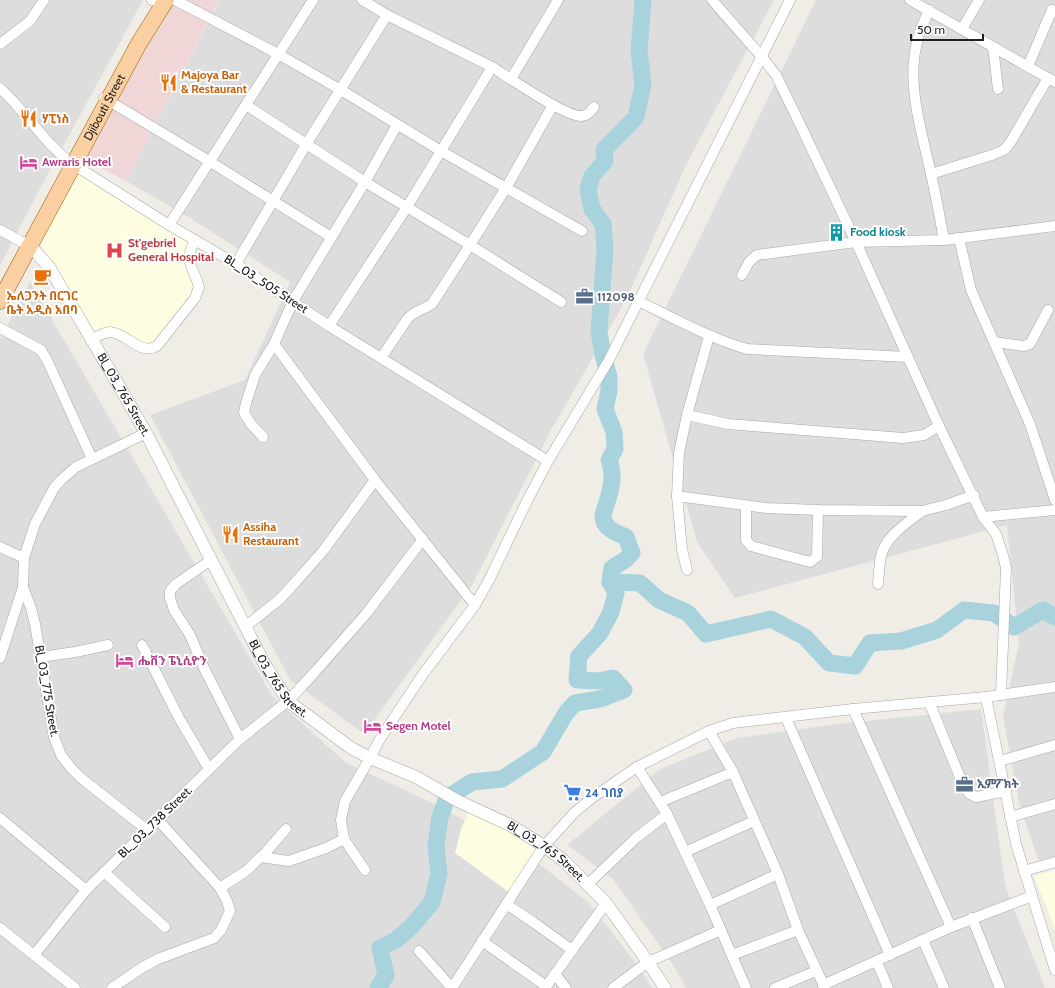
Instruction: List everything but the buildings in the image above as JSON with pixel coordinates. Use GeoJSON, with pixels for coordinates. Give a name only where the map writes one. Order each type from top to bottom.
{"type":"FeatureCollection","features":[{"type":"Feature","properties":{"kind":"main road","name":"Djibouti Street"},"geometry":{"type":"LineString","coordinates":[[0,301],[27,245],[106,99],[157,0]]}},
{"type":"Feature","properties":{"kind":"main road","name":"Djibouti Street"},"geometry":{"type":"LineString","coordinates":[[0,288],[27,245]]}},
{"type":"Feature","properties":{"kind":"street"},"geometry":{"type":"LineString","coordinates":[[0,44],[30,21],[44,0]]}},
{"type":"Feature","properties":{"kind":"street"},"geometry":{"type":"LineString","coordinates":[[175,0],[278,54],[341,90],[441,151],[582,231]]}},
{"type":"Feature","properties":{"kind":"street"},"geometry":{"type":"LineString","coordinates":[[169,225],[313,0]]}},
{"type":"Feature","properties":{"kind":"street"},"geometry":{"type":"LineString","coordinates":[[362,0],[387,15],[492,67],[552,105],[573,115],[582,116],[587,114],[594,107]]}},
{"type":"Feature","properties":{"kind":"street"},"geometry":{"type":"LineString","coordinates":[[511,79],[558,0]]}},
{"type":"Feature","properties":{"kind":"street"},"geometry":{"type":"LineString","coordinates":[[712,0],[776,75],[856,242],[939,426],[984,517],[996,534],[1006,568],[1001,694]]}},
{"type":"Feature","properties":{"kind":"street"},"geometry":{"type":"LineString","coordinates":[[365,870],[344,839],[341,820],[345,801],[380,738],[421,676],[475,605],[489,580],[526,501],[548,461],[609,360],[790,0]]}},
{"type":"Feature","properties":{"kind":"street"},"geometry":{"type":"LineString","coordinates":[[910,0],[1052,80],[1004,150],[931,174]]}},
{"type":"Feature","properties":{"kind":"street"},"geometry":{"type":"LineString","coordinates":[[962,29],[978,0]]}},
{"type":"Feature","properties":{"kind":"street"},"geometry":{"type":"LineString","coordinates":[[929,10],[917,41],[914,65],[914,91],[944,240]]}},
{"type":"Feature","properties":{"kind":"street"},"geometry":{"type":"LineString","coordinates":[[1028,66],[1052,10]]}},
{"type":"Feature","properties":{"kind":"street"},"geometry":{"type":"LineString","coordinates":[[236,264],[307,143],[387,15]]}},
{"type":"Feature","properties":{"kind":"street"},"geometry":{"type":"LineString","coordinates":[[993,46],[998,89]]}},
{"type":"Feature","properties":{"kind":"street"},"geometry":{"type":"LineString","coordinates":[[329,326],[407,207],[492,67]]}},
{"type":"Feature","properties":{"kind":"street","name":"BL_03_505 Street"},"geometry":{"type":"LineString","coordinates":[[0,88],[50,144],[71,163],[169,225],[236,264],[329,326],[548,461]]}},
{"type":"Feature","properties":{"kind":"street"},"geometry":{"type":"LineString","coordinates":[[106,99],[331,237]]}},
{"type":"Feature","properties":{"kind":"street"},"geometry":{"type":"LineString","coordinates":[[246,104],[365,182],[561,302]]}},
{"type":"Feature","properties":{"kind":"street"},"geometry":{"type":"LineString","coordinates":[[382,358],[408,318],[413,313],[432,304],[506,188],[552,105]]}},
{"type":"Feature","properties":{"kind":"street"},"geometry":{"type":"LineString","coordinates":[[263,437],[251,424],[244,413],[255,375],[274,344],[293,301],[365,182],[397,125]]}},
{"type":"Feature","properties":{"kind":"street"},"geometry":{"type":"LineString","coordinates":[[742,275],[749,262],[757,255],[856,242],[944,240],[1055,226]]}},
{"type":"Feature","properties":{"kind":"street"},"geometry":{"type":"LineString","coordinates":[[0,230],[27,245]]}},
{"type":"Feature","properties":{"kind":"street"},"geometry":{"type":"LineString","coordinates":[[959,238],[971,290],[1030,424],[1055,500]]}},
{"type":"Feature","properties":{"kind":"street"},"geometry":{"type":"LineString","coordinates":[[92,339],[110,332],[123,336],[146,349],[157,346],[195,298],[199,288],[188,258],[189,252],[195,240]]}},
{"type":"Feature","properties":{"kind":"street","name":"Bl_03_765 Street."},"geometry":{"type":"LineString","coordinates":[[27,245],[49,267],[92,339],[146,434],[265,665],[288,701],[352,748],[370,758],[416,777],[458,801],[510,826],[544,846],[564,861],[606,903],[665,988]]}},
{"type":"Feature","properties":{"kind":"street"},"geometry":{"type":"LineString","coordinates":[[638,301],[709,336],[747,349],[908,357]]}},
{"type":"Feature","properties":{"kind":"street"},"geometry":{"type":"LineString","coordinates":[[994,342],[1024,346],[1030,344],[1048,310]]}},
{"type":"Feature","properties":{"kind":"street"},"geometry":{"type":"LineString","coordinates":[[0,328],[40,350],[47,360],[92,458]]}},
{"type":"Feature","properties":{"kind":"street"},"geometry":{"type":"LineString","coordinates":[[687,570],[682,549],[677,496],[678,453],[709,336]]}},
{"type":"Feature","properties":{"kind":"street"},"geometry":{"type":"LineString","coordinates":[[274,344],[375,480],[475,605]]}},
{"type":"Feature","properties":{"kind":"street"},"geometry":{"type":"LineString","coordinates":[[687,416],[728,424],[903,438],[924,435],[939,426]]}},
{"type":"Feature","properties":{"kind":"street"},"geometry":{"type":"LineString","coordinates":[[0,658],[23,587],[24,558],[35,524],[54,488],[76,467],[92,458],[146,434]]}},
{"type":"Feature","properties":{"kind":"street"},"geometry":{"type":"LineString","coordinates":[[246,626],[279,600],[323,551],[375,480]]}},
{"type":"Feature","properties":{"kind":"street"},"geometry":{"type":"LineString","coordinates":[[677,496],[746,506],[818,510],[922,511],[946,505],[974,495]]}},
{"type":"Feature","properties":{"kind":"street"},"geometry":{"type":"LineString","coordinates":[[746,506],[746,540],[752,546],[810,562],[817,557],[818,510]]}},
{"type":"Feature","properties":{"kind":"street"},"geometry":{"type":"LineString","coordinates":[[984,517],[1055,510]]}},
{"type":"Feature","properties":{"kind":"street"},"geometry":{"type":"LineString","coordinates":[[878,584],[881,556],[885,546],[893,536],[922,511]]}},
{"type":"Feature","properties":{"kind":"street","name":"BL_03_738 Street."},"geometry":{"type":"LineString","coordinates":[[34,955],[86,890],[104,872],[240,739],[288,701],[366,614],[423,539]]}},
{"type":"Feature","properties":{"kind":"street"},"geometry":{"type":"LineString","coordinates":[[0,547],[24,558]]}},
{"type":"Feature","properties":{"kind":"street"},"geometry":{"type":"LineString","coordinates":[[211,560],[176,584],[170,591],[170,598],[174,610],[190,635],[204,668],[240,739]]}},
{"type":"Feature","properties":{"kind":"street","name":"Bl_03_775 Street."},"geometry":{"type":"LineString","coordinates":[[23,587],[31,608],[41,657],[54,737],[61,755],[81,778],[147,830]]}},
{"type":"Feature","properties":{"kind":"street"},"geometry":{"type":"LineString","coordinates":[[41,657],[108,645]]}},
{"type":"Feature","properties":{"kind":"street"},"geometry":{"type":"LineString","coordinates":[[142,645],[179,718],[209,769]]}},
{"type":"Feature","properties":{"kind":"street"},"geometry":{"type":"LineString","coordinates":[[419,951],[452,988],[544,846],[575,812],[592,798],[637,768],[709,731],[733,723],[854,709],[1055,689]]}},
{"type":"Feature","properties":{"kind":"street"},"geometry":{"type":"LineString","coordinates":[[986,697],[1010,817],[1024,871],[1055,970]]}},
{"type":"Feature","properties":{"kind":"street"},"geometry":{"type":"LineString","coordinates":[[929,702],[964,787],[970,794],[976,797],[1006,791]]}},
{"type":"Feature","properties":{"kind":"street"},"geometry":{"type":"LineString","coordinates":[[854,709],[951,927]]}},
{"type":"Feature","properties":{"kind":"street"},"geometry":{"type":"LineString","coordinates":[[786,718],[890,955]]}},
{"type":"Feature","properties":{"kind":"street"},"geometry":{"type":"LineString","coordinates":[[709,731],[733,772],[778,874],[798,930],[824,987],[951,927],[1032,896]]}},
{"type":"Feature","properties":{"kind":"street"},"geometry":{"type":"LineString","coordinates":[[1000,761],[1055,745]]}},
{"type":"Feature","properties":{"kind":"street"},"geometry":{"type":"LineString","coordinates":[[637,768],[667,814],[710,905],[746,988]]}},
{"type":"Feature","properties":{"kind":"street"},"geometry":{"type":"LineString","coordinates":[[660,802],[733,772]]}},
{"type":"Feature","properties":{"kind":"street"},"geometry":{"type":"LineString","coordinates":[[1010,817],[1055,804]]}},
{"type":"Feature","properties":{"kind":"street"},"geometry":{"type":"LineString","coordinates":[[588,884],[636,838],[667,814]]}},
{"type":"Feature","properties":{"kind":"street"},"geometry":{"type":"LineString","coordinates":[[0,818],[86,890]]}},
{"type":"Feature","properties":{"kind":"street"},"geometry":{"type":"LineString","coordinates":[[112,988],[143,967],[158,959],[214,938],[221,930],[230,911],[227,901],[220,888],[158,820]]}},
{"type":"Feature","properties":{"kind":"street"},"geometry":{"type":"LineString","coordinates":[[685,852],[754,821]]}},
{"type":"Feature","properties":{"kind":"street"},"geometry":{"type":"LineString","coordinates":[[220,888],[246,871],[261,857],[286,829]]}},
{"type":"Feature","properties":{"kind":"street"},"geometry":{"type":"LineString","coordinates":[[261,857],[289,861],[326,848],[344,839]]}},
{"type":"Feature","properties":{"kind":"street"},"geometry":{"type":"LineString","coordinates":[[1024,871],[1055,862]]}},
{"type":"Feature","properties":{"kind":"street"},"geometry":{"type":"LineString","coordinates":[[104,872],[165,927]]}},
{"type":"Feature","properties":{"kind":"street"},"geometry":{"type":"LineString","coordinates":[[710,905],[778,874]]}},
{"type":"Feature","properties":{"kind":"street"},"geometry":{"type":"LineString","coordinates":[[482,941],[545,987],[606,903]]}},
{"type":"Feature","properties":{"kind":"street"},"geometry":{"type":"LineString","coordinates":[[506,904],[572,950]]}},
{"type":"Feature","properties":{"kind":"street"},"geometry":{"type":"LineString","coordinates":[[972,918],[1000,988]]}},
{"type":"Feature","properties":{"kind":"street"},"geometry":{"type":"LineString","coordinates":[[0,928],[75,988]]}},
{"type":"Feature","properties":{"kind":"street"},"geometry":{"type":"LineString","coordinates":[[613,988],[648,962],[721,930]]}},
{"type":"Feature","properties":{"kind":"street"},"geometry":{"type":"LineString","coordinates":[[732,955],[798,930]]}},
{"type":"Feature","properties":{"kind":"street"},"geometry":{"type":"LineString","coordinates":[[923,940],[944,988]]}},
{"type":"Feature","properties":{"kind":"street"},"geometry":{"type":"LineString","coordinates":[[877,962],[888,988]]}},
{"type":"Feature","properties":{"kind":"street"},"geometry":{"type":"LineString","coordinates":[[775,988],[816,971]]}},
{"type":"Feature","properties":{"kind":"street"},"geometry":{"type":"LineString","coordinates":[[554,974],[566,988]]}},
{"type":"Feature","properties":{"kind":"shaded area"},"geometry":{"type":"Polygon","coordinates":[[[0,0],[143,0],[0,265],[0,0]]]}},
{"type":"Feature","properties":{"kind":"shaded area"},"geometry":{"type":"Polygon","coordinates":[[[172,0],[219,0],[126,181],[85,159],[172,0]]]}},
{"type":"Feature","properties":{"kind":"shaded area"},"geometry":{"type":"Polygon","coordinates":[[[220,0],[774,0],[687,163],[626,300],[550,432],[472,585],[364,734],[290,680],[150,415],[245,380],[290,282],[190,218],[126,181],[220,0]]]}},
{"type":"Feature","properties":{"kind":"shaded area"},"geometry":{"type":"Polygon","coordinates":[[[816,0],[1055,0],[1055,860],[1040,865],[1019,803],[1003,716],[1019,643],[1007,525],[735,598],[697,542],[643,354],[816,0]]]}},
{"type":"Feature","properties":{"kind":"shaded area","name":"St'gebriel General Hospital"},"geometry":{"type":"Polygon","coordinates":[[[79,171],[190,242],[196,288],[180,314],[156,342],[152,344],[145,344],[95,333],[38,241],[79,171]]]}},
{"type":"Feature","properties":{"kind":"shaded area"},"geometry":{"type":"Polygon","coordinates":[[[30,282],[273,697],[345,762],[428,801],[523,851],[589,903],[638,966],[652,988],[0,988],[0,339],[30,282]]]}},
{"type":"Feature","properties":{"kind":"shaded area"},"geometry":{"type":"Polygon","coordinates":[[[981,709],[1005,885],[1045,988],[686,988],[671,962],[613,879],[567,845],[660,769],[737,738],[837,724],[981,709]]]}},
{"type":"Feature","properties":{"kind":"shaded area"},"geometry":{"type":"Polygon","coordinates":[[[470,809],[538,846],[510,893],[455,853],[461,829],[470,809]]]}},
{"type":"Feature","properties":{"kind":"shaded area"},"geometry":{"type":"Polygon","coordinates":[[[1055,870],[1055,929],[1034,876],[1055,870]]]}},
{"type":"Feature","properties":{"kind":"waterway"},"geometry":{"type":"LineString","coordinates":[[378,988],[386,975],[380,948],[396,940],[412,926],[432,902],[439,874],[436,846],[440,817],[447,798],[472,782],[502,779],[543,752],[566,713],[575,703],[600,699],[624,690],[613,678],[598,681],[577,680],[579,656],[600,633],[611,612],[616,593],[610,582],[612,568],[625,560],[632,553],[626,537],[608,528],[603,517],[612,482],[612,471],[609,460],[615,449],[614,432],[605,409],[609,391],[609,377],[599,332],[605,249],[603,224],[592,209],[588,189],[592,176],[605,161],[604,150],[636,117],[643,85],[639,51],[643,0]]}},
{"type":"Feature","properties":{"kind":"waterway"},"geometry":{"type":"LineString","coordinates":[[610,582],[640,583],[659,600],[688,613],[706,634],[771,619],[805,637],[829,663],[855,666],[870,643],[901,641],[937,630],[964,610],[994,613],[1014,627],[1043,610],[1055,617]]}},
{"type":"Feature","properties":{"kind":"place","name":"Majoya Bar & Restaurant"},"geometry":{"type":"Point","coordinates":[168,82]}},
{"type":"Feature","properties":{"kind":"place","name":"ሃፒነስ"},"geometry":{"type":"Point","coordinates":[29,119]}},
{"type":"Feature","properties":{"kind":"place","name":"Awraris Hotel"},"geometry":{"type":"Point","coordinates":[29,162]}},
{"type":"Feature","properties":{"kind":"place","name":"Food kiosk"},"geometry":{"type":"Point","coordinates":[837,232]}},
{"type":"Feature","properties":{"kind":"place","name":"St'gebriel General Hospital"},"geometry":{"type":"Point","coordinates":[115,250]}},
{"type":"Feature","properties":{"kind":"place","name":"ኤለጋንት በርገር ቤት አዲስ አበባ"},"geometry":{"type":"Point","coordinates":[42,277]}},
{"type":"Feature","properties":{"kind":"place","name":"112098"},"geometry":{"type":"Point","coordinates":[584,297]}},
{"type":"Feature","properties":{"kind":"place","name":"Assiha Restaurant"},"geometry":{"type":"Point","coordinates":[230,534]}},
{"type":"Feature","properties":{"kind":"place","name":"ሔቨን ፔኒሲዮን"},"geometry":{"type":"Point","coordinates":[125,661]}},
{"type":"Feature","properties":{"kind":"place","name":"Segen Motel"},"geometry":{"type":"Point","coordinates":[373,726]}},
{"type":"Feature","properties":{"kind":"place","name":"ኢምፖክት"},"geometry":{"type":"Point","coordinates":[964,784]}},
{"type":"Feature","properties":{"kind":"place","name":"24 ገበያ"},"geometry":{"type":"Point","coordinates":[572,793]}}]}
